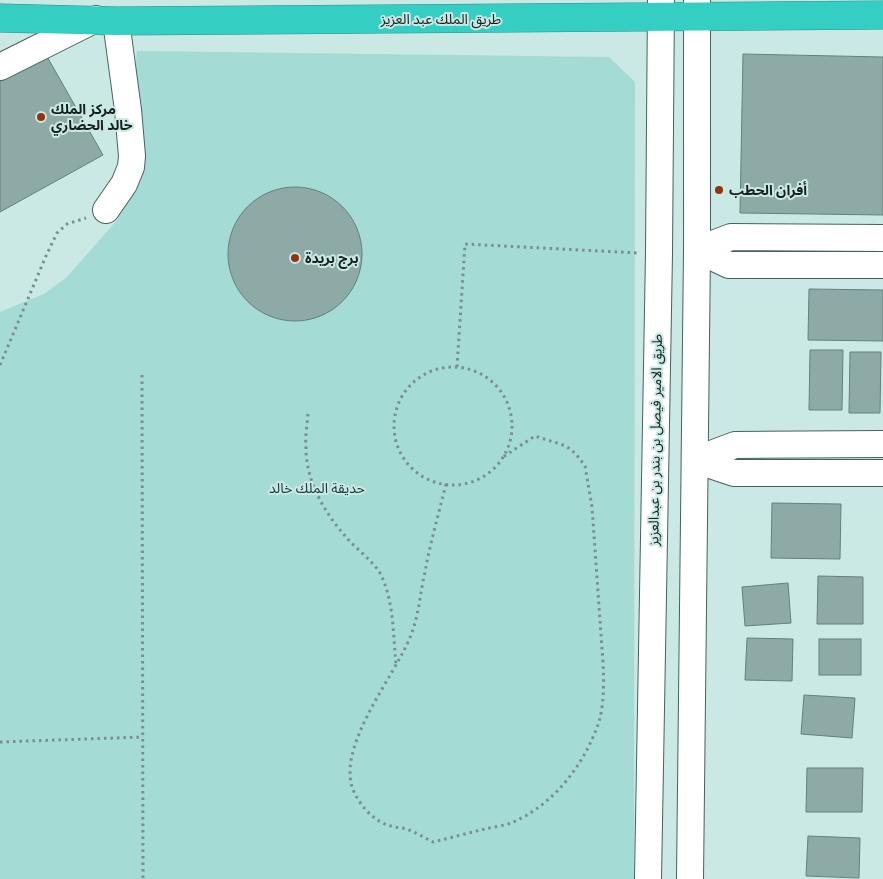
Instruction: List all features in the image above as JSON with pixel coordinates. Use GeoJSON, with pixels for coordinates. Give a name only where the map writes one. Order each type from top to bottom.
{"type":"FeatureCollection","features":[{"type":"Feature","properties":{"kind":"highway","name":"طريق الملك عبد العزيز"},"geometry":{"type":"LineString","coordinates":[[0,18],[106,20],[661,9],[883,15]]}},
{"type":"Feature","properties":{"kind":"street","name":"طريق الامير فيصل بن بندر بن عبدالعزيز"},"geometry":{"type":"LineString","coordinates":[[648,879],[659,253],[661,9]]}},
{"type":"Feature","properties":{"kind":"street"},"geometry":{"type":"LineString","coordinates":[[690,879],[697,250],[697,9]]}},
{"type":"Feature","properties":{"kind":"street"},"geometry":{"type":"LineString","coordinates":[[0,67],[106,20],[128,110],[132,156],[131,167],[124,184],[106,210]]}},
{"type":"Feature","properties":{"kind":"street"},"geometry":{"type":"LineString","coordinates":[[697,250],[731,237],[883,238]]}},
{"type":"Feature","properties":{"kind":"street"},"geometry":{"type":"LineString","coordinates":[[697,250],[729,265],[883,265]]}},
{"type":"Feature","properties":{"kind":"street"},"geometry":{"type":"LineString","coordinates":[[695,460],[735,445],[883,444]]}},
{"type":"Feature","properties":{"kind":"street"},"geometry":{"type":"LineString","coordinates":[[695,460],[734,473],[883,473]]}},
{"type":"Feature","properties":{"kind":"path"},"geometry":{"type":"LineString","coordinates":[[0,365],[46,256],[58,233],[66,224],[96,216],[106,210]]}},
{"type":"Feature","properties":{"kind":"path"},"geometry":{"type":"LineString","coordinates":[[457,367],[465,244],[659,253]]}},
{"type":"Feature","properties":{"kind":"path"},"geometry":{"type":"LineString","coordinates":[[446,484],[424,572],[418,612],[411,635],[353,747],[350,776],[354,793],[376,820],[391,826],[408,829],[433,842],[510,823],[546,803],[566,782],[585,751],[599,722],[604,669],[592,507],[585,466],[576,454],[566,446],[535,436],[504,457],[489,473],[474,481],[455,485],[446,484],[436,483],[425,478],[407,464],[398,446],[394,420],[403,394],[413,383],[428,372],[440,368],[457,367],[472,369],[482,373],[498,386],[507,400],[512,414],[513,429],[504,457]]}},
{"type":"Feature","properties":{"kind":"path"},"geometry":{"type":"LineString","coordinates":[[142,375],[143,879]]}},
{"type":"Feature","properties":{"kind":"path"},"geometry":{"type":"LineString","coordinates":[[308,414],[305,450],[312,484],[327,514],[381,575],[392,614],[396,666]]}},
{"type":"Feature","properties":{"kind":"path"},"geometry":{"type":"LineString","coordinates":[[0,742],[143,737]]}},
{"type":"Feature","properties":{"kind":"green space","name":"حديقة الملك خالد"},"geometry":{"type":"Polygon","coordinates":[[[137,51],[609,57],[635,82],[634,879],[0,879],[0,312],[44,294],[67,277],[118,219],[137,51]]]}},
{"type":"Feature","properties":{"kind":"building","name":"مركز الملك خالد الحضاري"},"geometry":{"type":"Polygon","coordinates":[[[45,53],[103,155],[0,212],[0,78],[45,53]]]}},
{"type":"Feature","properties":{"kind":"building"},"geometry":{"type":"Polygon","coordinates":[[[743,54],[883,57],[883,215],[740,213],[743,54]]]}},
{"type":"Feature","properties":{"kind":"building","name":"برج بريدة"},"geometry":{"type":"Polygon","coordinates":[[[295,187],[321,192],[343,206],[357,228],[362,254],[357,280],[343,302],[321,316],[295,321],[269,316],[247,302],[233,280],[228,254],[233,228],[247,206],[269,192],[295,187]]]}},
{"type":"Feature","properties":{"kind":"building"},"geometry":{"type":"Polygon","coordinates":[[[809,289],[883,290],[883,341],[808,340],[809,289]]]}},
{"type":"Feature","properties":{"kind":"building"},"geometry":{"type":"Polygon","coordinates":[[[810,350],[843,350],[842,410],[809,410],[810,350]]]}},
{"type":"Feature","properties":{"kind":"building"},"geometry":{"type":"Polygon","coordinates":[[[850,352],[881,352],[880,413],[849,413],[850,352]]]}},
{"type":"Feature","properties":{"kind":"building"},"geometry":{"type":"Polygon","coordinates":[[[772,503],[841,504],[840,559],[771,558],[772,503]]]}},
{"type":"Feature","properties":{"kind":"building"},"geometry":{"type":"Polygon","coordinates":[[[818,576],[863,577],[863,624],[817,624],[818,576]]]}},
{"type":"Feature","properties":{"kind":"building"},"geometry":{"type":"Polygon","coordinates":[[[788,583],[791,623],[745,626],[742,587],[788,583]]]}},
{"type":"Feature","properties":{"kind":"building"},"geometry":{"type":"Polygon","coordinates":[[[747,638],[793,639],[792,681],[745,680],[747,638]]]}},
{"type":"Feature","properties":{"kind":"building"},"geometry":{"type":"Polygon","coordinates":[[[819,639],[861,639],[861,675],[819,675],[819,639]]]}},
{"type":"Feature","properties":{"kind":"building"},"geometry":{"type":"Polygon","coordinates":[[[804,695],[855,698],[852,738],[801,734],[804,695]]]}},
{"type":"Feature","properties":{"kind":"building"},"geometry":{"type":"Polygon","coordinates":[[[807,768],[863,768],[862,812],[806,812],[807,768]]]}},
{"type":"Feature","properties":{"kind":"building"},"geometry":{"type":"Polygon","coordinates":[[[808,836],[860,838],[859,878],[806,876],[808,836]]]}},
{"type":"Feature","properties":{"kind":"place","name":"مركز الملك خالد الحضاري"},"geometry":{"type":"Point","coordinates":[41,117]}},
{"type":"Feature","properties":{"kind":"place","name":"أفران الحطب"},"geometry":{"type":"Point","coordinates":[719,190]}},
{"type":"Feature","properties":{"kind":"place","name":"برج بريدة"},"geometry":{"type":"Point","coordinates":[295,258]}}]}
